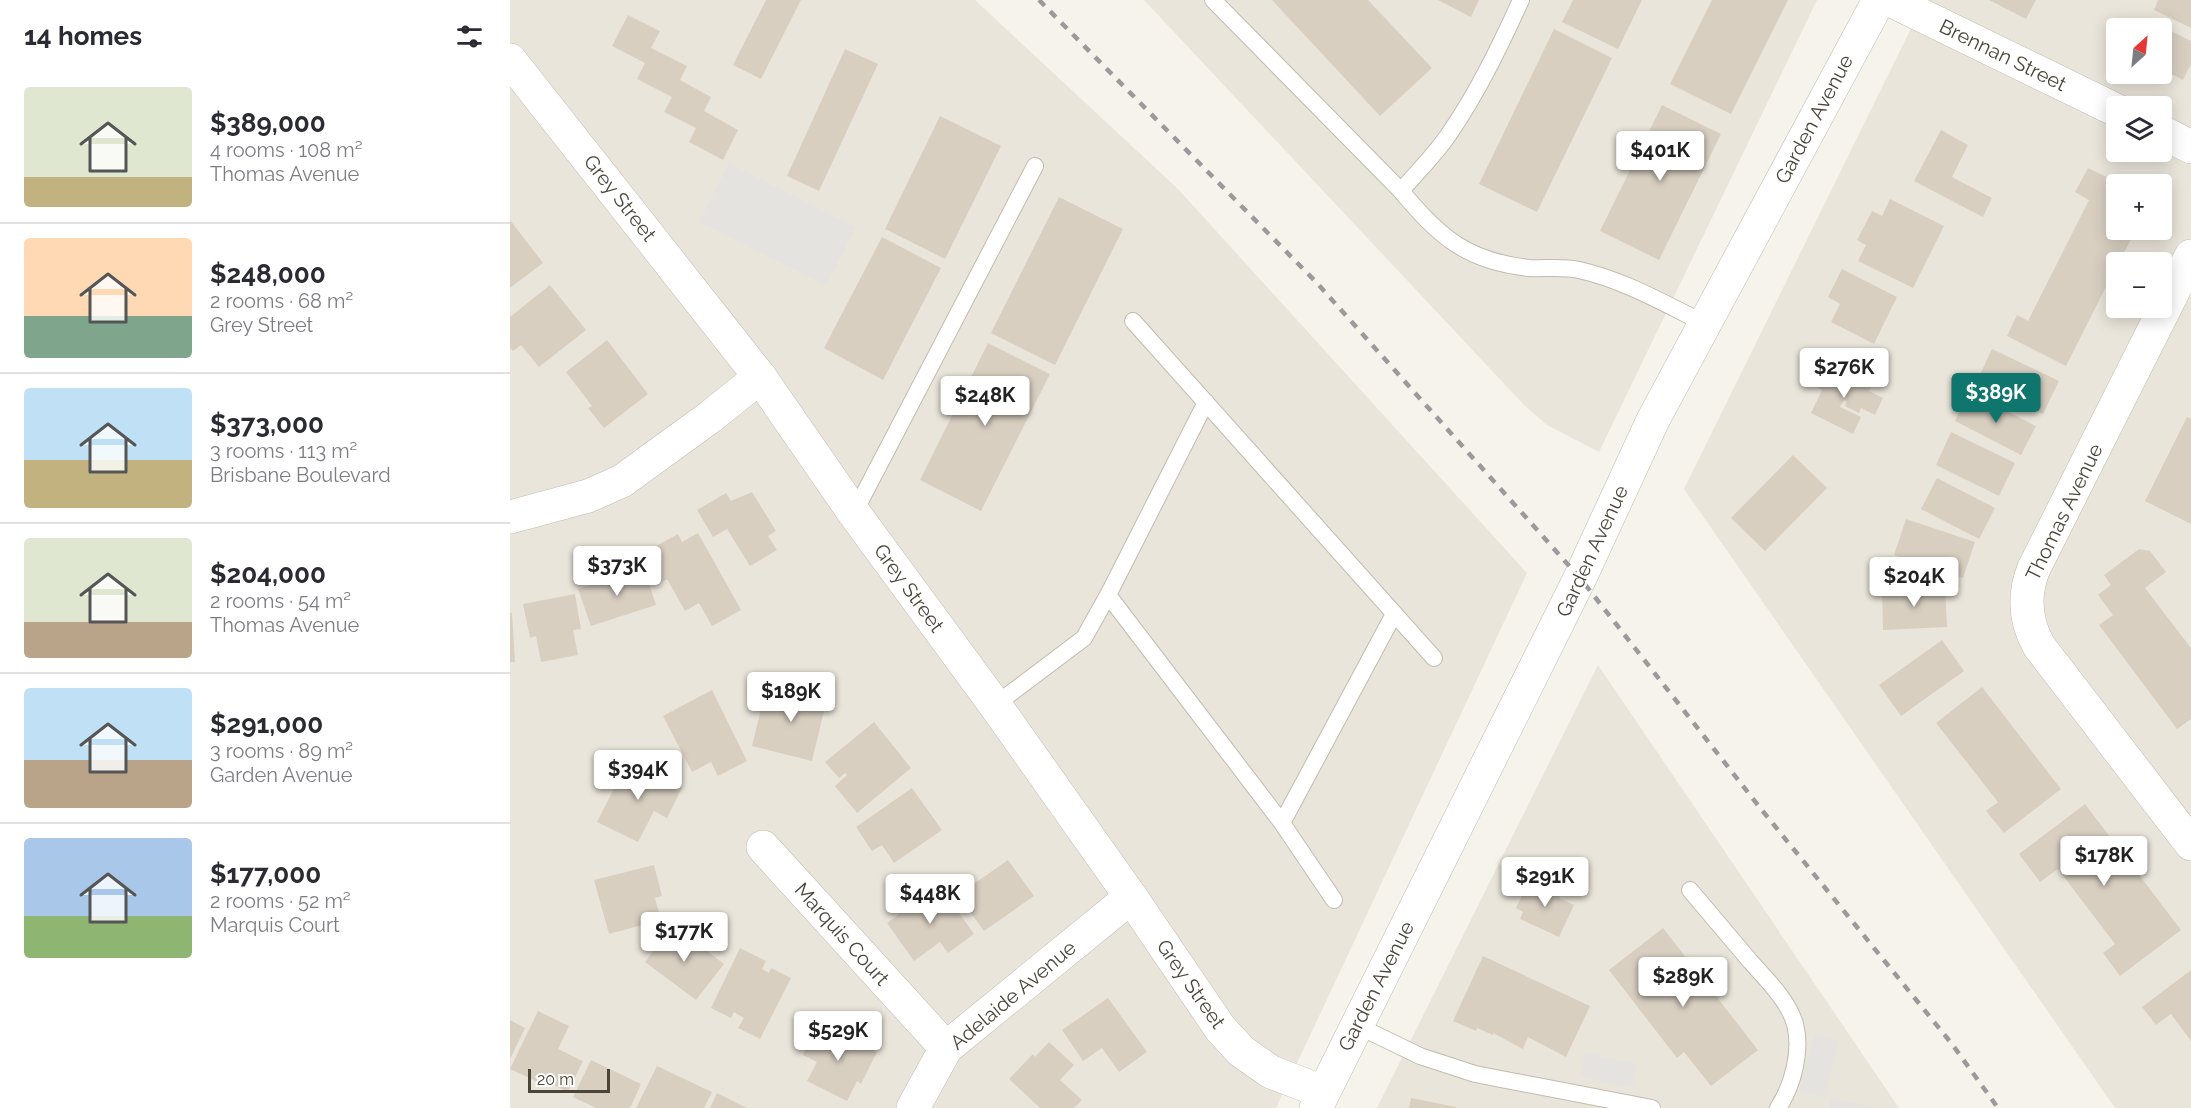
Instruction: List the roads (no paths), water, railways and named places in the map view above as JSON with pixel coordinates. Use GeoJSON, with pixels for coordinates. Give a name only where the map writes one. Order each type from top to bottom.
{"type":"FeatureCollection","features":[{"type":"Feature","properties":{"kind":"street","name":"Garden Avenue"},"geometry":{"type":"LineString","coordinates":[[1319,1100],[1581,578],[1653,420],[1879,0]]}},
{"type":"Feature","properties":{"kind":"street","name":"Brennan Street"},"geometry":{"type":"LineString","coordinates":[[1890,0],[2106,105]]}},
{"type":"Feature","properties":{"kind":"street","name":"Grey Street"},"geometry":{"type":"LineString","coordinates":[[510,60],[760,377],[854,513],[995,705],[1131,897],[1220,1028],[1241,1051],[1271,1072],[1319,1100]]}},
{"type":"Feature","properties":{"kind":"street"},"geometry":{"type":"LineString","coordinates":[[2172,137],[2191,147]]}},
{"type":"Feature","properties":{"kind":"street","name":"Thomas Avenue"},"geometry":{"type":"LineString","coordinates":[[2191,256],[2034,568],[2029,579],[2026,602],[2029,625],[2039,646],[2191,844]]}},
{"type":"Feature","properties":{"kind":"street"},"geometry":{"type":"LineString","coordinates":[[510,517],[588,496],[622,481],[710,417],[760,377]]}},
{"type":"Feature","properties":{"kind":"street","name":"Marquis Court"},"geometry":{"type":"LineString","coordinates":[[763,847],[946,1048]]}},
{"type":"Feature","properties":{"kind":"street","name":"Adelaide Avenue"},"geometry":{"type":"LineString","coordinates":[[913,1108],[946,1048],[1131,897]]}},
{"type":"Feature","properties":{"kind":"lane"},"geometry":{"type":"LineString","coordinates":[[1213,0],[1401,191],[1427,222],[1450,241],[1475,256],[1503,265],[1577,269],[1621,282],[1704,323]]}},
{"type":"Feature","properties":{"kind":"lane"},"geometry":{"type":"LineString","coordinates":[[1401,191],[1448,136],[1469,103],[1495,57],[1521,0]]}},
{"type":"Feature","properties":{"kind":"lane"},"geometry":{"type":"LineString","coordinates":[[854,513],[1035,166]]}},
{"type":"Feature","properties":{"kind":"lane"},"geometry":{"type":"LineString","coordinates":[[1133,321],[1434,658]]}},
{"type":"Feature","properties":{"kind":"lane"},"geometry":{"type":"LineString","coordinates":[[995,705],[1084,638],[1108,596],[1206,402]]}},
{"type":"Feature","properties":{"kind":"lane"},"geometry":{"type":"LineString","coordinates":[[1108,596],[1281,823],[1334,900]]}},
{"type":"Feature","properties":{"kind":"lane"},"geometry":{"type":"LineString","coordinates":[[1281,823],[1394,614]]}},
{"type":"Feature","properties":{"kind":"lane"},"geometry":{"type":"LineString","coordinates":[[1690,890],[1774,989],[1795,1022],[1797,1052],[1790,1082],[1778,1108]]}},
{"type":"Feature","properties":{"kind":"lane"},"geometry":{"type":"LineString","coordinates":[[1356,1025],[1420,1056],[1475,1074],[1652,1108]]}},
{"type":"Feature","properties":{"kind":"railway"},"geometry":{"type":"LineString","coordinates":[[1039,0],[1317,283],[1580,578],[1761,809],[1952,1044],[1998,1108]]}}]}
